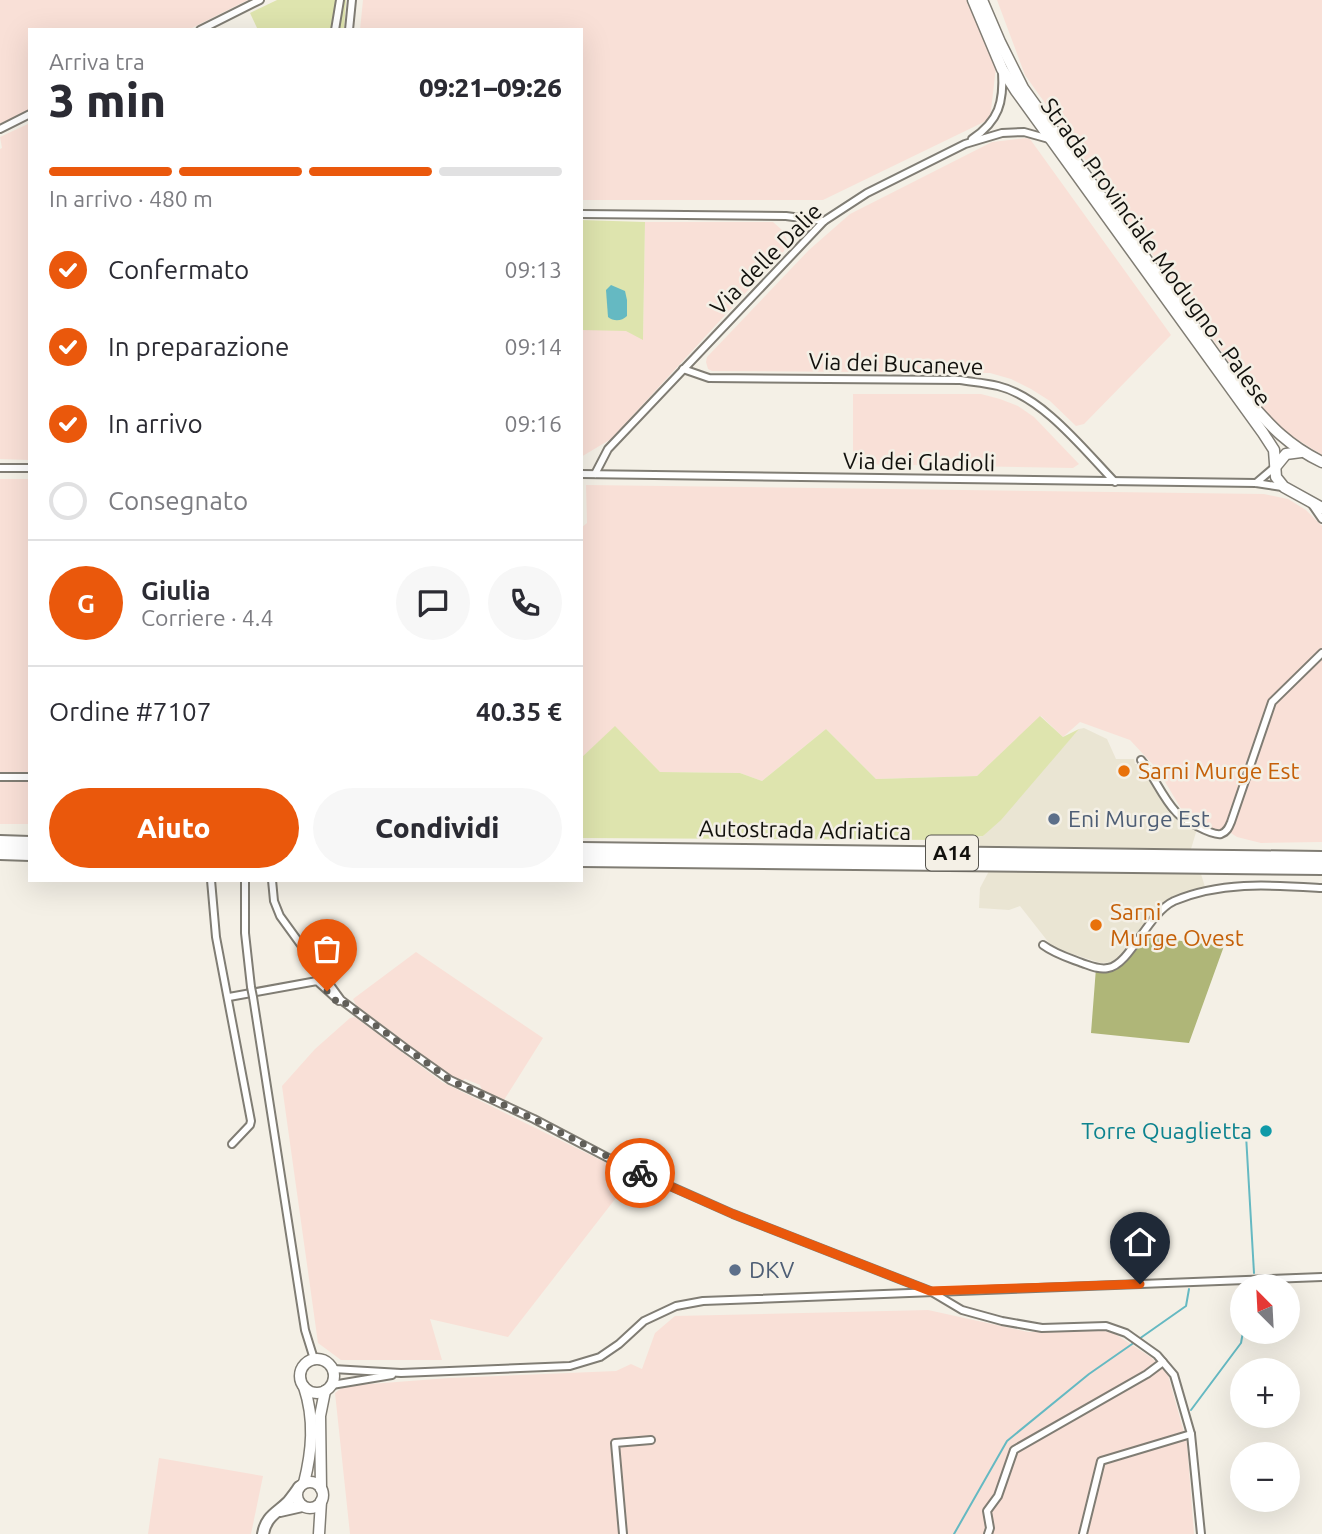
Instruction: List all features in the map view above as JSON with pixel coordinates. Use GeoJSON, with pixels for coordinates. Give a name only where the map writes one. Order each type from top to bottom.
{"type":"FeatureCollection","features":[{"type":"Feature","properties":{"kind":"highway"},"geometry":{"type":"LineString","coordinates":[[0,842],[28,843]]}},
{"type":"Feature","properties":{"kind":"highway","name":"Autostrada Adriatica"},"geometry":{"type":"LineString","coordinates":[[583,849],[1322,858]]}},
{"type":"Feature","properties":{"kind":"highway"},"geometry":{"type":"LineString","coordinates":[[0,853],[28,854]]}},
{"type":"Feature","properties":{"kind":"highway","name":"Autostrada Adriatica"},"geometry":{"type":"LineString","coordinates":[[583,860],[1322,868]]}},
{"type":"Feature","properties":{"kind":"main road","name":"Strada Provinciale Modugno - Palese"},"geometry":{"type":"LineString","coordinates":[[973,0],[1002,69],[1049,139],[1263,433],[1274,450],[1276,477],[1284,487]]}},
{"type":"Feature","properties":{"kind":"main road","name":"Strada Provinciale Modugno - Palese"},"geometry":{"type":"LineString","coordinates":[[982,0],[1023,88],[1247,399],[1275,432],[1301,452],[1322,462]]}},
{"type":"Feature","properties":{"kind":"main road"},"geometry":{"type":"LineString","coordinates":[[1276,465],[1286,454],[1301,452]]}},
{"type":"Feature","properties":{"kind":"main road"},"geometry":{"type":"LineString","coordinates":[[1284,487],[1322,508]]}},
{"type":"Feature","properties":{"kind":"main road"},"geometry":{"type":"LineString","coordinates":[[314,1359],[325,1361],[333,1369],[335,1377],[328,1388],[320,1416],[321,1501],[318,1534],[307,1507],[296,1495],[302,1485],[311,1455],[310,1405],[300,1376],[308,1361],[314,1359]]}},
{"type":"Feature","properties":{"kind":"main road"},"geometry":{"type":"LineString","coordinates":[[304,1387],[314,1393],[328,1388]]}},
{"type":"Feature","properties":{"kind":"main road"},"geometry":{"type":"LineString","coordinates":[[263,1534],[266,1522],[302,1485],[314,1483],[321,1489]]}},
{"type":"Feature","properties":{"kind":"main road"},"geometry":{"type":"LineString","coordinates":[[277,1511],[307,1507],[321,1501]]}},
{"type":"Feature","properties":{"kind":"street"},"geometry":{"type":"LineString","coordinates":[[204,28],[260,0]]}},
{"type":"Feature","properties":{"kind":"street"},"geometry":{"type":"LineString","coordinates":[[335,28],[340,0]]}},
{"type":"Feature","properties":{"kind":"street"},"geometry":{"type":"LineString","coordinates":[[349,28],[352,0]]}},
{"type":"Feature","properties":{"kind":"street"},"geometry":{"type":"LineString","coordinates":[[965,144],[986,130],[998,113],[1002,95],[1002,69]]}},
{"type":"Feature","properties":{"kind":"street"},"geometry":{"type":"LineString","coordinates":[[0,129],[28,115]]}},
{"type":"Feature","properties":{"kind":"street","name":"Via delle Dalie"},"geometry":{"type":"LineString","coordinates":[[596,474],[608,449],[824,221],[867,193],[965,144],[1002,133],[1024,132],[1049,139]]}},
{"type":"Feature","properties":{"kind":"street"},"geometry":{"type":"LineString","coordinates":[[583,214],[786,216],[824,221]]}},
{"type":"Feature","properties":{"kind":"street","name":"Via dei Bucaneve"},"geometry":{"type":"LineString","coordinates":[[683,369],[709,378],[960,380],[1001,386],[1031,401],[1058,423],[1115,482]]}},
{"type":"Feature","properties":{"kind":"street"},"geometry":{"type":"LineString","coordinates":[[1256,483],[1276,465]]}},
{"type":"Feature","properties":{"kind":"street"},"geometry":{"type":"LineString","coordinates":[[0,468],[28,468]]}},
{"type":"Feature","properties":{"kind":"street","name":"Via dei Gladioli"},"geometry":{"type":"LineString","coordinates":[[583,474],[1256,483],[1284,487]]}},
{"type":"Feature","properties":{"kind":"street"},"geometry":{"type":"LineString","coordinates":[[1308,499],[1322,519]]}},
{"type":"Feature","properties":{"kind":"street"},"geometry":{"type":"LineString","coordinates":[[1141,760],[1177,813],[1211,833],[1221,834],[1228,829],[1231,822],[1272,702],[1322,653]]}},
{"type":"Feature","properties":{"kind":"street"},"geometry":{"type":"LineString","coordinates":[[0,777],[28,777]]}},
{"type":"Feature","properties":{"kind":"street"},"geometry":{"type":"LineString","coordinates":[[211,882],[216,937],[251,1121],[232,1144]]}},
{"type":"Feature","properties":{"kind":"street"},"geometry":{"type":"LineString","coordinates":[[245,882],[245,933],[251,987],[305,1330],[314,1359]]}},
{"type":"Feature","properties":{"kind":"street"},"geometry":{"type":"LineString","coordinates":[[272,882],[274,901],[280,916],[341,1000],[450,1080],[617,1162],[733,1214],[930,1291],[962,1310],[1042,1328],[1106,1326],[1137,1341],[1163,1362],[1174,1375],[1191,1434],[1201,1534]]}},
{"type":"Feature","properties":{"kind":"street"},"geometry":{"type":"LineString","coordinates":[[1044,946],[1052,952],[1096,968],[1112,968],[1123,960],[1163,907],[1189,895],[1221,887],[1322,888]]}},
{"type":"Feature","properties":{"kind":"street"},"geometry":{"type":"LineString","coordinates":[[229,997],[317,981],[337,1002],[341,1000]]}},
{"type":"Feature","properties":{"kind":"street"},"geometry":{"type":"LineString","coordinates":[[333,1369],[401,1373],[569,1366],[600,1357],[644,1321],[676,1306],[703,1301],[1322,1277]]}},
{"type":"Feature","properties":{"kind":"street"},"geometry":{"type":"LineString","coordinates":[[988,1534],[990,1528],[986,1511],[998,1496],[1014,1450],[1147,1374],[1163,1362]]}},
{"type":"Feature","properties":{"kind":"street"},"geometry":{"type":"LineString","coordinates":[[328,1388],[401,1373]]}},
{"type":"Feature","properties":{"kind":"street"},"geometry":{"type":"LineString","coordinates":[[1083,1534],[1101,1461],[1191,1434]]}},
{"type":"Feature","properties":{"kind":"street"},"geometry":{"type":"LineString","coordinates":[[623,1534],[615,1443],[651,1440]]}},
{"type":"Feature","properties":{"kind":"shaded area"},"geometry":{"type":"Polygon","coordinates":[[[0,0],[248,0],[192,28],[28,28],[28,110],[0,124],[0,0]]]}},
{"type":"Feature","properties":{"kind":"shaded area"},"geometry":{"type":"Polygon","coordinates":[[[363,0],[967,0],[996,67],[990,119],[823,200],[583,200],[583,28],[360,28],[363,0]]]}},
{"type":"Feature","properties":{"kind":"shaded area"},"geometry":{"type":"Polygon","coordinates":[[[997,0],[1322,0],[1322,455],[1274,425],[1025,75],[997,0]]]}},
{"type":"Feature","properties":{"kind":"shaded area"},"geometry":{"type":"Polygon","coordinates":[[[28,124],[28,460],[0,459],[0,137],[28,124]]]}},
{"type":"Feature","properties":{"kind":"shaded area"},"geometry":{"type":"Polygon","coordinates":[[[1030,139],[1171,335],[1084,424],[1076,426],[1050,401],[1031,389],[990,373],[708,369],[707,357],[809,250],[850,214],[992,142],[1030,139]]]}},
{"type":"Feature","properties":{"kind":"shaded area"},"geometry":{"type":"Polygon","coordinates":[[[645,222],[773,222],[782,230],[787,240],[784,251],[611,439],[583,456],[583,330],[626,330],[643,339],[645,222]]]}},
{"type":"Feature","properties":{"kind":"shaded area"},"geometry":{"type":"Polygon","coordinates":[[[853,394],[981,394],[1000,399],[1018,406],[1034,417],[1079,464],[1073,468],[853,464],[853,394]]]}},
{"type":"Feature","properties":{"kind":"shaded area"},"geometry":{"type":"Polygon","coordinates":[[[0,479],[28,479],[28,824],[0,824],[0,479]]]}},
{"type":"Feature","properties":{"kind":"shaded area"},"geometry":{"type":"Polygon","coordinates":[[[586,485],[1264,494],[1288,499],[1306,510],[1322,526],[1322,842],[1261,843],[1237,837],[1223,828],[1218,830],[1207,826],[1183,812],[1158,770],[1130,740],[1080,722],[1063,737],[1041,716],[977,776],[876,779],[826,729],[762,781],[740,773],[660,772],[615,727],[583,756],[583,526],[587,523],[586,485]]]}},
{"type":"Feature","properties":{"kind":"shaded area"},"geometry":{"type":"Polygon","coordinates":[[[1084,728],[1107,739],[1116,759],[1134,759],[1135,764],[1141,764],[1141,779],[1148,777],[1158,787],[1174,815],[1197,829],[1191,849],[980,846],[978,837],[983,836],[1079,729],[1084,728]]]}},
{"type":"Feature","properties":{"kind":"shaded area"},"geometry":{"type":"Polygon","coordinates":[[[989,871],[1201,874],[1205,887],[1162,904],[1117,962],[1101,963],[1053,948],[1020,906],[1009,910],[979,908],[980,888],[989,871]]]}},
{"type":"Feature","properties":{"kind":"shaded area"},"geometry":{"type":"Polygon","coordinates":[[[416,952],[543,1038],[504,1100],[482,1090],[480,1085],[452,1077],[356,1005],[353,999],[416,952]]]}},
{"type":"Feature","properties":{"kind":"shaded area"},"geometry":{"type":"Polygon","coordinates":[[[355,1017],[442,1082],[633,1176],[508,1337],[430,1319],[442,1360],[341,1360],[318,1343],[282,1086],[315,1049],[350,1018],[355,1017]]]}},
{"type":"Feature","properties":{"kind":"shaded area"},"geometry":{"type":"Polygon","coordinates":[[[928,1310],[1028,1332],[1112,1332],[1152,1358],[1168,1375],[1187,1443],[1194,1534],[350,1534],[335,1393],[344,1386],[449,1378],[616,1371],[631,1364],[642,1369],[655,1333],[675,1316],[928,1310]]]}},
{"type":"Feature","properties":{"kind":"shaded area"},"geometry":{"type":"Polygon","coordinates":[[[159,1458],[263,1476],[251,1534],[148,1534],[159,1458]]]}},
{"type":"Feature","properties":{"kind":"green space"},"geometry":{"type":"Polygon","coordinates":[[[277,0],[346,0],[344,28],[257,28],[250,13],[277,0]]]}},
{"type":"Feature","properties":{"kind":"green space"},"geometry":{"type":"Polygon","coordinates":[[[583,220],[645,222],[643,340],[626,331],[583,330],[583,220]]]}},
{"type":"Feature","properties":{"kind":"green space"},"geometry":{"type":"Polygon","coordinates":[[[1040,716],[1063,737],[1079,729],[1001,820],[983,836],[945,840],[583,838],[583,756],[615,726],[660,772],[740,773],[762,781],[826,729],[876,779],[977,776],[1040,716]]]}},
{"type":"Feature","properties":{"kind":"green space"},"geometry":{"type":"Polygon","coordinates":[[[1140,936],[1224,946],[1189,1043],[1091,1033],[1096,968],[1112,968],[1140,936]]]}},
{"type":"Feature","properties":{"kind":"water"},"geometry":{"type":"Polygon","coordinates":[[[611,285],[625,291],[627,316],[620,320],[608,317],[606,290],[611,285]]]}},
{"type":"Feature","properties":{"kind":"waterway"},"geometry":{"type":"LineString","coordinates":[[1246,1135],[1254,1273]]}},
{"type":"Feature","properties":{"kind":"waterway"},"geometry":{"type":"LineString","coordinates":[[1139,1339],[1186,1306],[1189,1289]]}},
{"type":"Feature","properties":{"kind":"waterway"},"geometry":{"type":"LineString","coordinates":[[954,1534],[1007,1441],[1089,1374],[1135,1342]]}},
{"type":"Feature","properties":{"kind":"waterway"},"geometry":{"type":"LineString","coordinates":[[1191,1410],[1240,1344]]}},
{"type":"Feature","properties":{"kind":"way so far"},"geometry":{"type":"LineString","coordinates":[[327,991],[337,1002],[341,1000],[450,1080],[640,1173]]}},
{"type":"Feature","properties":{"kind":"place","name":"Sarni Murge Est"},"geometry":{"type":"Point","coordinates":[1124,771]}},
{"type":"Feature","properties":{"kind":"place","name":"Eni Murge Est"},"geometry":{"type":"Point","coordinates":[1054,819]}},
{"type":"Feature","properties":{"kind":"place","name":"Sarni Murge Ovest"},"geometry":{"type":"Point","coordinates":[1096,925]}},
{"type":"Feature","properties":{"kind":"place","name":"Torre Quaglietta"},"geometry":{"type":"Point","coordinates":[1266,1131]}},
{"type":"Feature","properties":{"kind":"place","name":"DKV"},"geometry":{"type":"Point","coordinates":[735,1270]}},
{"type":"Feature","properties":{"kind":"route"},"geometry":{"type":"LineString","coordinates":[[640,1173],[733,1214],[930,1291],[1140,1284]]}}]}
